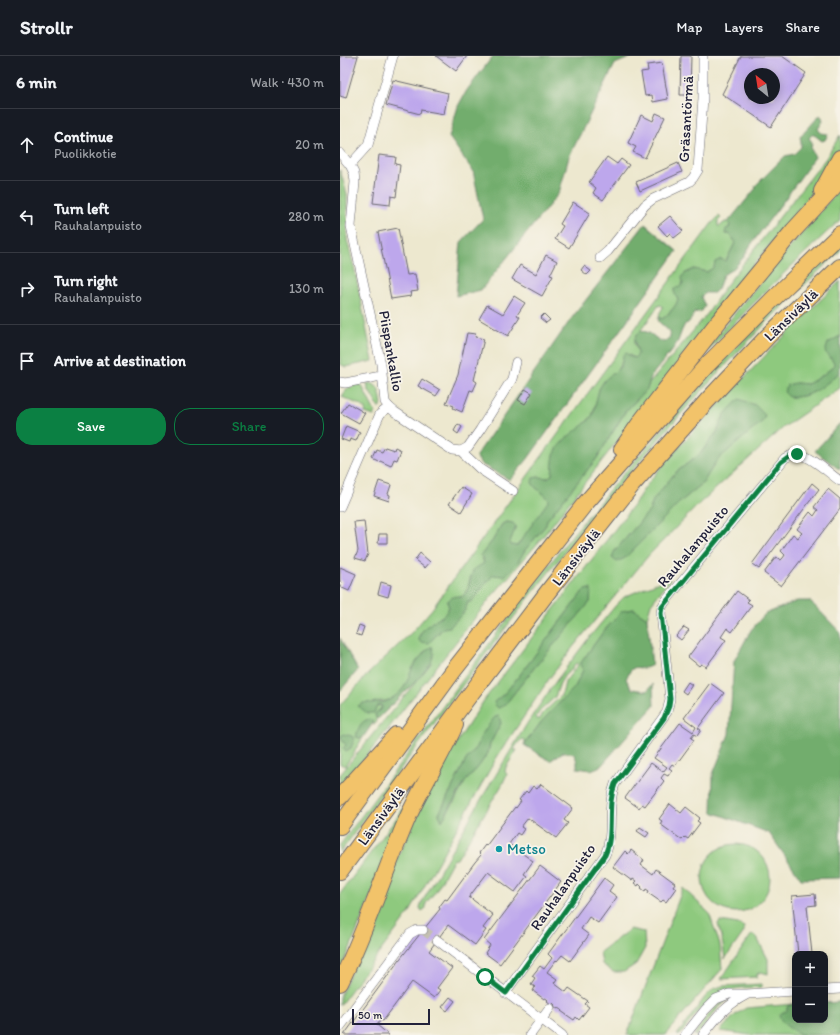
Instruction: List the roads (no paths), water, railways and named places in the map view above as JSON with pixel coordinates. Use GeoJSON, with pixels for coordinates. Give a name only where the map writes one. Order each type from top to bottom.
{"type":"FeatureCollection","features":[{"type":"Feature","properties":{"kind":"highway"},"geometry":{"type":"LineString","coordinates":[[793,232],[824,188],[840,158]]}},
{"type":"Feature","properties":{"kind":"highway"},"geometry":{"type":"LineString","coordinates":[[584,505],[642,420],[719,322],[793,232],[840,180]]}},
{"type":"Feature","properties":{"kind":"highway","name":"Länsiväylä"},"geometry":{"type":"LineString","coordinates":[[340,826],[454,670],[584,505],[706,366],[840,234]]}},
{"type":"Feature","properties":{"kind":"highway","name":"Länsiväylä"},"geometry":{"type":"LineString","coordinates":[[340,871],[466,700],[550,589],[632,485],[707,401],[768,336],[840,267]]}},
{"type":"Feature","properties":{"kind":"highway"},"geometry":{"type":"LineString","coordinates":[[340,796],[454,670]]}},
{"type":"Feature","properties":{"kind":"highway"},"geometry":{"type":"LineString","coordinates":[[340,983],[369,918],[408,817],[444,750],[466,700]]}},
{"type":"Feature","properties":{"kind":"street"},"geometry":{"type":"LineString","coordinates":[[350,165],[368,145],[393,56]]}},
{"type":"Feature","properties":{"kind":"street","name":"Gräsantörmä"},"geometry":{"type":"LineString","coordinates":[[600,258],[608,251],[645,205],[652,199],[689,182],[698,170],[703,98],[703,56]]}},
{"type":"Feature","properties":{"kind":"street","name":"Piispankallio"},"geometry":{"type":"LineString","coordinates":[[340,153],[350,165],[354,173],[355,182],[351,226],[381,364],[381,376],[386,402],[394,412],[452,450],[461,451],[480,469],[513,491]]}},
{"type":"Feature","properties":{"kind":"street"},"geometry":{"type":"LineString","coordinates":[[461,451],[468,447],[512,379],[516,362]]}},
{"type":"Feature","properties":{"kind":"street"},"geometry":{"type":"LineString","coordinates":[[340,382],[381,376]]}},
{"type":"Feature","properties":{"kind":"street"},"geometry":{"type":"LineString","coordinates":[[340,507],[380,414],[389,407]]}},
{"type":"Feature","properties":{"kind":"street","name":"Rauhalanpuisto"},"geometry":{"type":"LineString","coordinates":[[506,993],[605,855],[609,838],[611,795],[615,784],[667,712],[670,699],[661,613],[665,602],[785,458],[797,454],[805,456],[840,481]]}},
{"type":"Feature","properties":{"kind":"street"},"geometry":{"type":"LineString","coordinates":[[340,1026],[410,934],[417,930],[423,930]]}},
{"type":"Feature","properties":{"kind":"street"},"geometry":{"type":"LineString","coordinates":[[437,940],[562,1035]]}},
{"type":"Feature","properties":{"kind":"street"},"geometry":{"type":"LineString","coordinates":[[828,990],[840,989]]}},
{"type":"Feature","properties":{"kind":"street"},"geometry":{"type":"LineString","coordinates":[[685,1035],[704,1010],[716,999],[729,994],[792,991]]}},
{"type":"Feature","properties":{"kind":"street"},"geometry":{"type":"LineString","coordinates":[[703,1035],[723,1010],[735,1000],[747,994]]}},
{"type":"Feature","properties":{"kind":"street"},"geometry":{"type":"LineString","coordinates":[[530,1035],[550,1008]]}},
{"type":"Feature","properties":{"kind":"tunnel"},"geometry":{"type":"LineString","coordinates":[[423,930],[437,940]]}},
{"type":"Feature","properties":{"kind":"place","name":"Metso"},"geometry":{"type":"Point","coordinates":[499,849]}}]}
